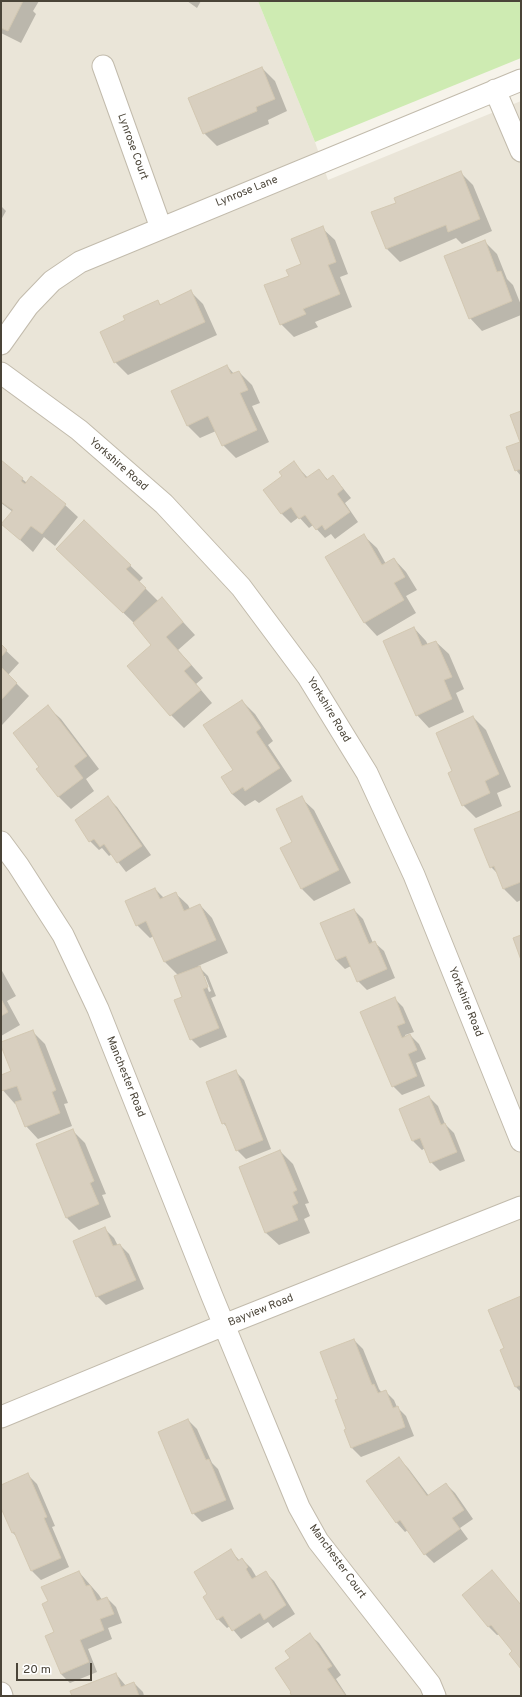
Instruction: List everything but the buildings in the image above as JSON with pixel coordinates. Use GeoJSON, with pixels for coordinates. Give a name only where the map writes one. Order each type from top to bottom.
{"type":"FeatureCollection","features":[{"type":"Feature","properties":{"kind":"street","name":"Lynrose Court"},"geometry":{"type":"LineString","coordinates":[[103,66],[161,228]]}},
{"type":"Feature","properties":{"kind":"street","name":"Lynrose Lane"},"geometry":{"type":"LineString","coordinates":[[1,344],[28,306],[52,281],[80,262],[521,80]]}},
{"type":"Feature","properties":{"kind":"street"},"geometry":{"type":"LineString","coordinates":[[496,90],[521,151]]}},
{"type":"Feature","properties":{"kind":"street","name":"Yorkshire Road"},"geometry":{"type":"LineString","coordinates":[[1,372],[79,430],[164,504],[241,587],[308,677],[367,773],[414,875],[521,1141]]}},
{"type":"Feature","properties":{"kind":"street","name":"Manchester Road"},"geometry":{"type":"LineString","coordinates":[[1,842],[18,865],[63,935],[98,1009],[224,1325]]}},
{"type":"Feature","properties":{"kind":"street","name":"Bayview Road"},"geometry":{"type":"LineString","coordinates":[[1,1417],[224,1325],[521,1207]]}},
{"type":"Feature","properties":{"kind":"street","name":"Manchester Court"},"geometry":{"type":"LineString","coordinates":[[224,1325],[299,1507],[318,1541],[430,1684],[435,1696]]}},
{"type":"Feature","properties":{"kind":"shaded area"},"geometry":{"type":"Polygon","coordinates":[[[1,1],[258,1],[315,142],[328,180],[521,101],[521,1696],[1,1696],[1,1]]]}},
{"type":"Feature","properties":{"kind":"green space"},"geometry":{"type":"Polygon","coordinates":[[[258,1],[521,1],[521,58],[315,142],[258,1]]]}}]}
